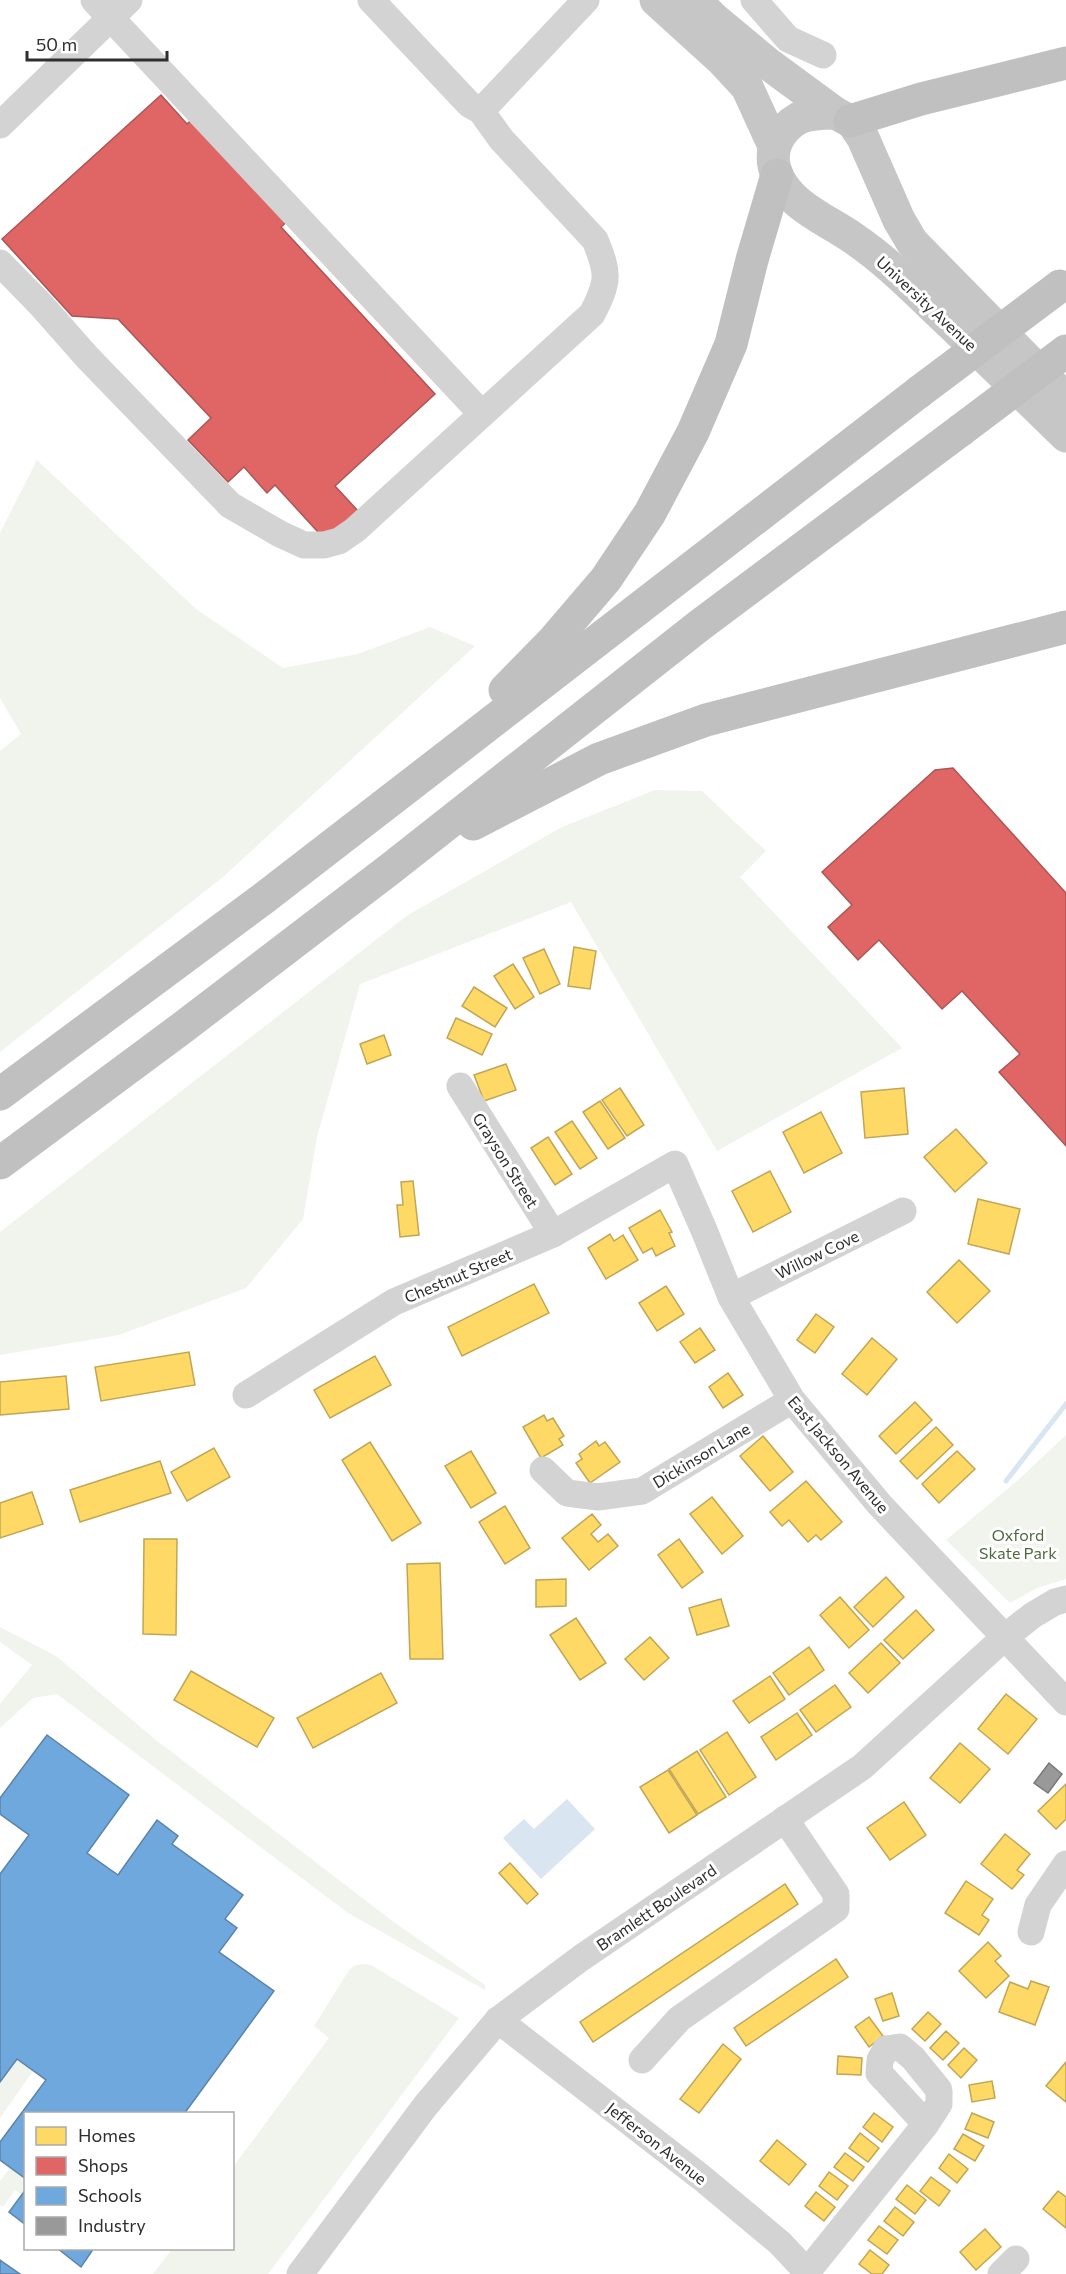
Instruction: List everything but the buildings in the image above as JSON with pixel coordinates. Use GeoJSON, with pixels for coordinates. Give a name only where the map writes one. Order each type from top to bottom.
{"type":"FeatureCollection","features":[{"type":"Feature","properties":{"kind":"highway"},"geometry":{"type":"LineString","coordinates":[[843,117],[1066,63]]}},
{"type":"Feature","properties":{"kind":"highway"},"geometry":{"type":"LineString","coordinates":[[422,774],[553,641],[606,579],[650,513],[693,432],[731,344],[775,161]]}},
{"type":"Feature","properties":{"kind":"highway"},"geometry":{"type":"LineString","coordinates":[[0,1094],[264,898],[422,774],[1063,283]]}},
{"type":"Feature","properties":{"kind":"highway"},"geometry":{"type":"LineString","coordinates":[[0,1163],[390,869],[700,625],[1066,351]]}},
{"type":"Feature","properties":{"kind":"highway"},"geometry":{"type":"LineString","coordinates":[[390,869],[526,795],[599,759],[706,720],[1066,627]]}},
{"type":"Feature","properties":{"kind":"main road","name":"University Avenue"},"geometry":{"type":"LineString","coordinates":[[656,0],[722,60],[747,87],[790,194],[811,212],[889,265],[1066,436]]}},
{"type":"Feature","properties":{"kind":"main road","name":"University Avenue"},"geometry":{"type":"LineString","coordinates":[[695,0],[767,63],[843,117],[863,138],[899,220],[912,242],[1066,399]]}},
{"type":"Feature","properties":{"kind":"main road"},"geometry":{"type":"LineString","coordinates":[[775,161],[784,129],[800,117],[819,113],[843,117]]}},
{"type":"Feature","properties":{"kind":"street"},"geometry":{"type":"LineString","coordinates":[[0,263],[230,505],[280,534],[304,544],[324,545],[339,541],[355,530],[592,314],[607,277],[595,240],[501,139],[481,111],[469,104],[371,0]]}},
{"type":"Feature","properties":{"kind":"street"},"geometry":{"type":"LineString","coordinates":[[481,111],[586,0]]}},
{"type":"Feature","properties":{"kind":"street"},"geometry":{"type":"LineString","coordinates":[[754,0],[788,39],[823,55]]}},
{"type":"Feature","properties":{"kind":"street"},"geometry":{"type":"LineString","coordinates":[[0,125],[111,6],[481,413]]}},
{"type":"Feature","properties":{"kind":"street","name":"Grayson Street"},"geometry":{"type":"LineString","coordinates":[[460,1086],[553,1234]]}},
{"type":"Feature","properties":{"kind":"street","name":"Chestnut Street"},"geometry":{"type":"LineString","coordinates":[[246,1395],[393,1302],[553,1234],[675,1164]]}},
{"type":"Feature","properties":{"kind":"street","name":"East Jackson Avenue"},"geometry":{"type":"LineString","coordinates":[[675,1164],[731,1297],[792,1400],[880,1505],[1066,1702]]}},
{"type":"Feature","properties":{"kind":"street","name":"Willow Cove"},"geometry":{"type":"LineString","coordinates":[[731,1297],[903,1211]]}},
{"type":"Feature","properties":{"kind":"street","name":"Dickinson Lane"},"geometry":{"type":"LineString","coordinates":[[543,1470],[567,1493],[598,1497],[642,1491],[792,1400]]}},
{"type":"Feature","properties":{"kind":"street","name":"Bramlett Boulevard"},"geometry":{"type":"LineString","coordinates":[[300,2274],[426,2105],[498,2020],[581,1958],[862,1767],[1005,1637],[1034,1615],[1055,1602],[1066,1599]]}},
{"type":"Feature","properties":{"kind":"street"},"geometry":{"type":"LineString","coordinates":[[642,2060],[679,2019],[836,1909],[836,1894],[785,1819]]}},
{"type":"Feature","properties":{"kind":"street"},"geometry":{"type":"LineString","coordinates":[[1031,1932],[1038,1905],[1066,1864]]}},
{"type":"Feature","properties":{"kind":"street","name":"Jefferson Avenue"},"geometry":{"type":"LineString","coordinates":[[498,2020],[702,2178],[780,2243],[808,2273]]}},
{"type":"Feature","properties":{"kind":"street"},"geometry":{"type":"LineString","coordinates":[[808,2273],[926,2124]]}},
{"type":"Feature","properties":{"kind":"green space"},"geometry":{"type":"Polygon","coordinates":[[[37,460],[196,609],[283,668],[358,654],[430,627],[475,646],[223,877],[0,1052],[0,751],[21,734],[0,698],[0,533],[37,460]]]}},
{"type":"Feature","properties":{"kind":"green space"},"geometry":{"type":"Polygon","coordinates":[[[655,790],[702,791],[766,851],[740,877],[902,1048],[717,1151],[571,902],[360,984],[317,1137],[303,1219],[246,1288],[119,1335],[0,1355],[0,1232],[408,915],[562,827],[655,790]]]}},
{"type":"Feature","properties":{"kind":"green space","name":"Oxford Skate Park"},"geometry":{"type":"Polygon","coordinates":[[[1066,1435],[1066,1579],[1037,1588],[1010,1603],[946,1540],[1017,1481],[1066,1435]]]}},
{"type":"Feature","properties":{"kind":"green space"},"geometry":{"type":"Polygon","coordinates":[[[0,1627],[56,1656],[156,1740],[395,1923],[485,1985],[485,1990],[348,1913],[57,1694],[33,1698],[0,1728],[0,1704],[32,1665],[0,1642],[0,1627]]]}},
{"type":"Feature","properties":{"kind":"green space"},"geometry":{"type":"Polygon","coordinates":[[[371,1965],[459,2018],[268,2274],[153,2274],[171,2250],[234,2250],[234,2166],[329,2038],[314,2026],[349,1970],[354,1966],[371,1965]]]}},
{"type":"Feature","properties":{"kind":"green space"},"geometry":{"type":"Polygon","coordinates":[[[17,2059],[33,2071],[0,2118],[0,2082],[17,2059]]]}},
{"type":"Feature","properties":{"kind":"green space"},"geometry":{"type":"Polygon","coordinates":[[[10,2168],[24,2178],[22,2195],[15,2190],[3,2207],[0,2205],[0,2181],[10,2168]]]}},
{"type":"Feature","properties":{"kind":"shaded area"},"geometry":{"type":"Polygon","coordinates":[[[567,1799],[595,1829],[541,1879],[503,1838],[524,1819],[534,1829],[567,1799]]]}},
{"type":"Feature","properties":{"kind":"waterway"},"geometry":{"type":"LineString","coordinates":[[1006,1481],[1066,1404]]}}]}
